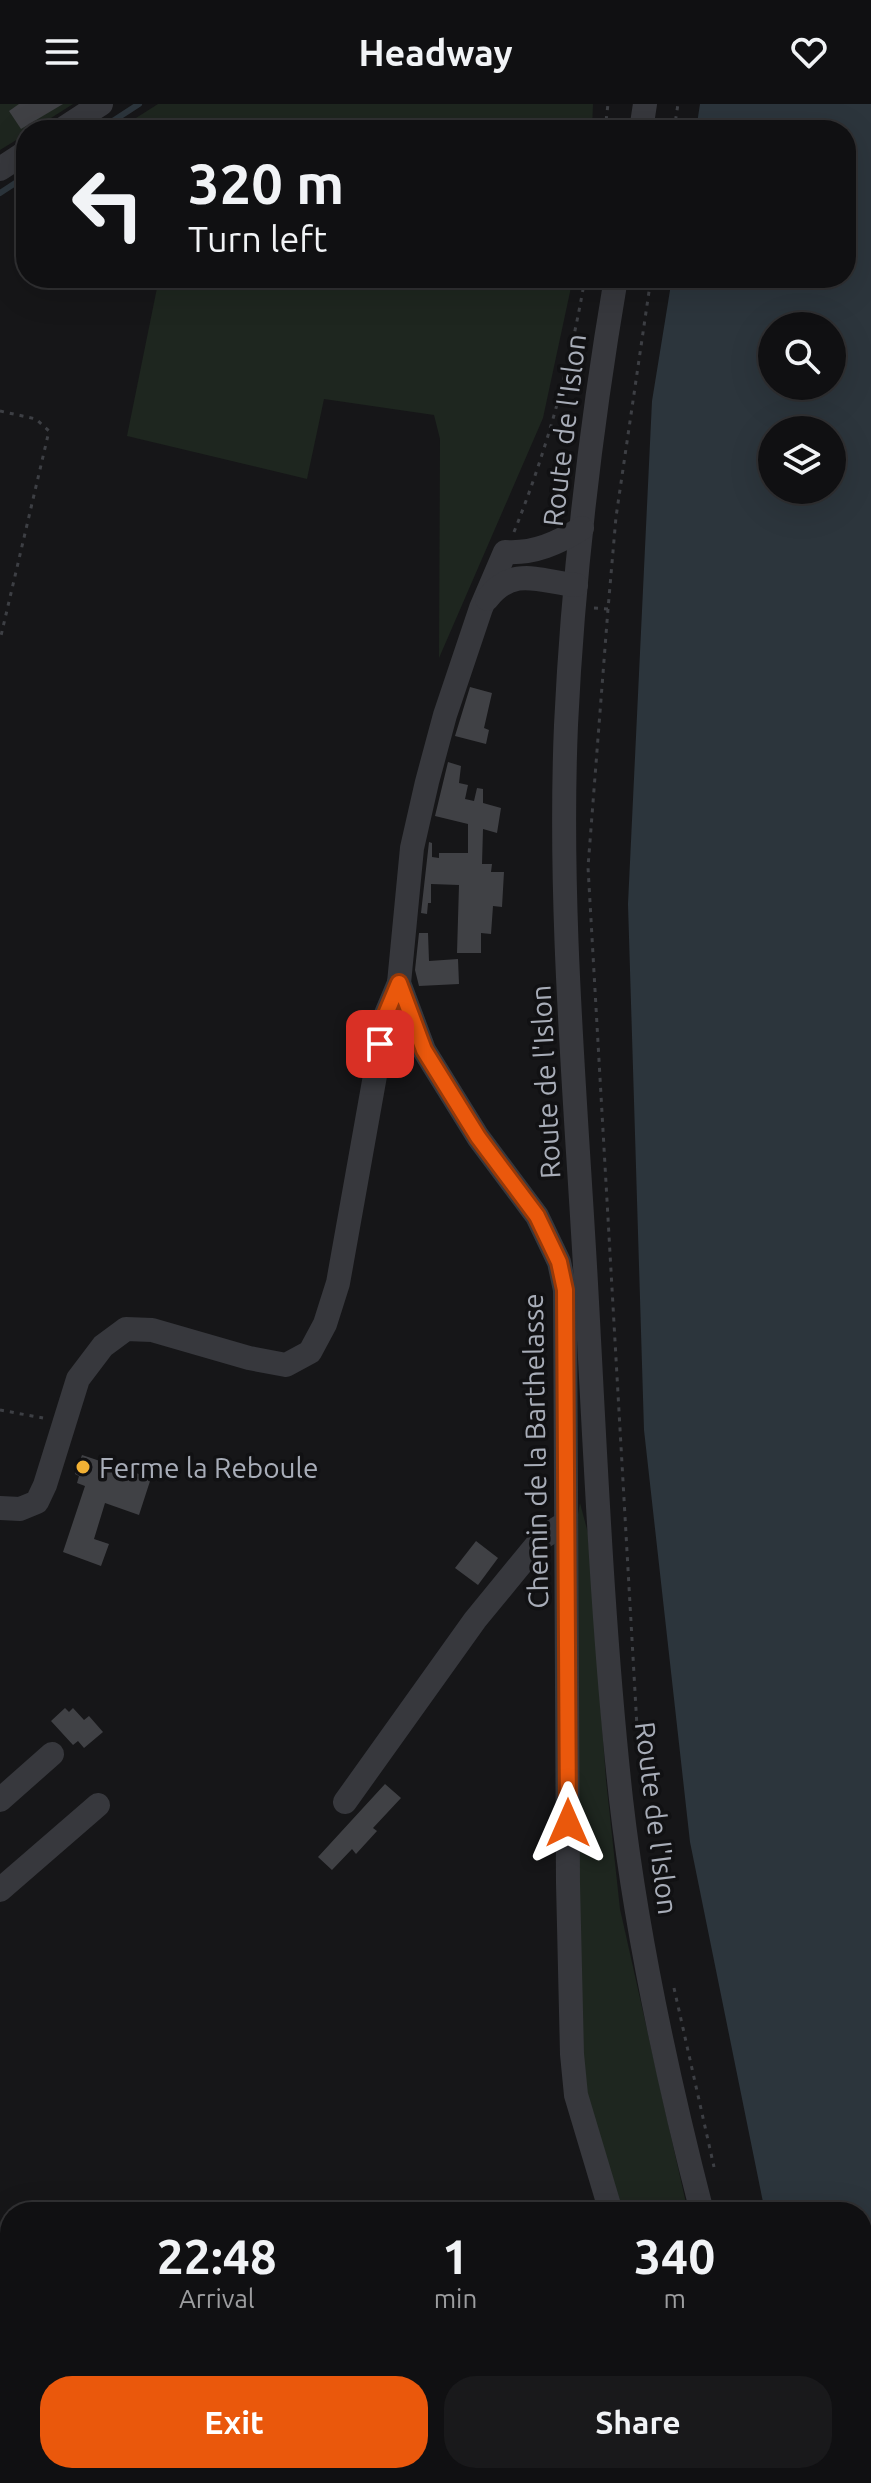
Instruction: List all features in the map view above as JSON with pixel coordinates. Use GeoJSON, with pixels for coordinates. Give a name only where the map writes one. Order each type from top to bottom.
{"type":"FeatureCollection","features":[{"type":"Feature","properties":{"kind":"street"},"geometry":{"type":"LineString","coordinates":[[76,120],[101,104]]}},
{"type":"Feature","properties":{"kind":"street","name":"Route de l'Islon"},"geometry":{"type":"LineString","coordinates":[[615,288],[575,596],[566,728],[567,937],[605,1624],[621,1800],[635,1897],[669,2082],[699,2202]]}},
{"type":"Feature","properties":{"kind":"street"},"geometry":{"type":"LineString","coordinates":[[505,552],[522,552],[553,544],[582,528]]}},
{"type":"Feature","properties":{"kind":"street","name":"Chemin de la Barthelasse"},"geometry":{"type":"LineString","coordinates":[[505,552],[481,608],[445,715],[412,848],[399,983],[424,1050],[486,1148],[537,1216],[559,1262],[565,1290],[568,1883],[572,2054],[576,2095],[608,2202]]}},
{"type":"Feature","properties":{"kind":"street"},"geometry":{"type":"LineString","coordinates":[[481,608],[501,585],[514,578],[529,577],[575,596]]}},
{"type":"Feature","properties":{"kind":"street"},"geometry":{"type":"LineString","coordinates":[[0,1508],[20,1509],[37,1502],[78,1379],[103,1346],[126,1329],[152,1330],[249,1358],[286,1365],[310,1352],[325,1324],[338,1283],[386,1014],[399,983]]}},
{"type":"Feature","properties":{"kind":"street"},"geometry":{"type":"LineString","coordinates":[[345,1802],[475,1620],[543,1537],[566,1523]]}},
{"type":"Feature","properties":{"kind":"street"},"geometry":{"type":"LineString","coordinates":[[0,1800],[52,1754]]}},
{"type":"Feature","properties":{"kind":"street"},"geometry":{"type":"LineString","coordinates":[[0,1890],[98,1805]]}},
{"type":"Feature","properties":{"kind":"path"},"geometry":{"type":"LineString","coordinates":[[505,552],[548,439],[568,366],[583,288]]}},
{"type":"Feature","properties":{"kind":"path"},"geometry":{"type":"LineString","coordinates":[[637,1726],[588,867],[616,517],[650,288]]}},
{"type":"Feature","properties":{"kind":"path"},"geometry":{"type":"LineString","coordinates":[[0,411],[36,419],[49,431],[0,640]]}},
{"type":"Feature","properties":{"kind":"path"},"geometry":{"type":"LineString","coordinates":[[575,596],[608,609]]}},
{"type":"Feature","properties":{"kind":"path"},"geometry":{"type":"LineString","coordinates":[[0,1410],[45,1419],[64,1419]]}},
{"type":"Feature","properties":{"kind":"path"},"geometry":{"type":"LineString","coordinates":[[674,1987],[714,2167]]}},
{"type":"Feature","properties":{"kind":"shaded area"},"geometry":{"type":"Polygon","coordinates":[[[0,104],[73,104],[48,120],[16,120],[16,140],[0,150],[0,104]]]}},
{"type":"Feature","properties":{"kind":"shaded area"},"geometry":{"type":"Polygon","coordinates":[[[158,104],[593,104],[592,120],[133,120],[158,104]]]}},
{"type":"Feature","properties":{"kind":"shaded area"},"geometry":{"type":"Polygon","coordinates":[[[700,104],[871,104],[871,2202],[763,2202],[690,1842],[644,1430],[628,904],[652,401],[670,288],[856,288],[856,120],[698,120],[700,104]]]}},
{"type":"Feature","properties":{"kind":"shaded area"},"geometry":{"type":"Polygon","coordinates":[[[157,288],[571,288],[543,418],[439,658],[440,439],[434,415],[324,399],[307,479],[127,436],[157,288]]]}},
{"type":"Feature","properties":{"kind":"shaded area"},"geometry":{"type":"Polygon","coordinates":[[[580,1503],[588,1533],[606,1780],[620,1909],[686,2202],[618,2202],[580,2089],[574,1536],[580,1503]]]}},
{"type":"Feature","properties":{"kind":"building"},"geometry":{"type":"Polygon","coordinates":[[[19,104],[63,104],[36,120],[16,122],[9,111],[19,104]]]}},
{"type":"Feature","properties":{"kind":"building"},"geometry":{"type":"Polygon","coordinates":[[[470,687],[492,693],[484,728],[489,730],[486,744],[455,736],[470,687]]]}},
{"type":"Feature","properties":{"kind":"building"},"geometry":{"type":"Polygon","coordinates":[[[448,762],[461,766],[459,783],[468,785],[465,799],[474,801],[477,788],[483,789],[483,803],[501,808],[497,833],[483,829],[482,864],[492,864],[491,872],[504,872],[502,907],[493,906],[491,934],[481,933],[481,953],[457,953],[459,885],[431,884],[431,903],[428,903],[427,914],[421,913],[429,842],[432,843],[432,857],[439,858],[439,853],[468,853],[468,824],[435,816],[448,762]]]}},
{"type":"Feature","properties":{"kind":"building"},"geometry":{"type":"Polygon","coordinates":[[[419,933],[428,933],[429,961],[458,959],[459,984],[419,986],[415,970],[419,933]]]}},
{"type":"Feature","properties":{"kind":"building"},"geometry":{"type":"Polygon","coordinates":[[[82,1455],[151,1478],[139,1515],[105,1503],[94,1539],[109,1544],[101,1566],[63,1552],[85,1486],[77,1483],[79,1476],[75,1474],[82,1455]]]}},
{"type":"Feature","properties":{"kind":"building"},"geometry":{"type":"Polygon","coordinates":[[[476,1541],[498,1558],[478,1585],[455,1568],[476,1541]]]}},
{"type":"Feature","properties":{"kind":"building"},"geometry":{"type":"Polygon","coordinates":[[[65,1708],[69,1712],[73,1708],[84,1720],[89,1716],[103,1732],[84,1748],[78,1741],[73,1745],[51,1721],[65,1708]]]}},
{"type":"Feature","properties":{"kind":"building"},"geometry":{"type":"Polygon","coordinates":[[[385,1784],[401,1798],[373,1828],[377,1831],[356,1854],[352,1849],[332,1870],[318,1857],[385,1784]]]}},
{"type":"Feature","properties":{"kind":"waterway"},"geometry":{"type":"LineString","coordinates":[[114,120],[139,104]]}},
{"type":"Feature","properties":{"kind":"waterway"},"geometry":{"type":"LineString","coordinates":[[0,193],[16,183]]}},
{"type":"Feature","properties":{"kind":"place","name":"Ferme la Reboule"},"geometry":{"type":"Point","coordinates":[83,1467]}},
{"type":"Feature","properties":{"kind":"route"},"geometry":{"type":"LineString","coordinates":[[380,1044],[386,1014],[399,983],[424,1050],[478,1137],[537,1216],[559,1262],[565,1290],[568,1823]]}}]}
